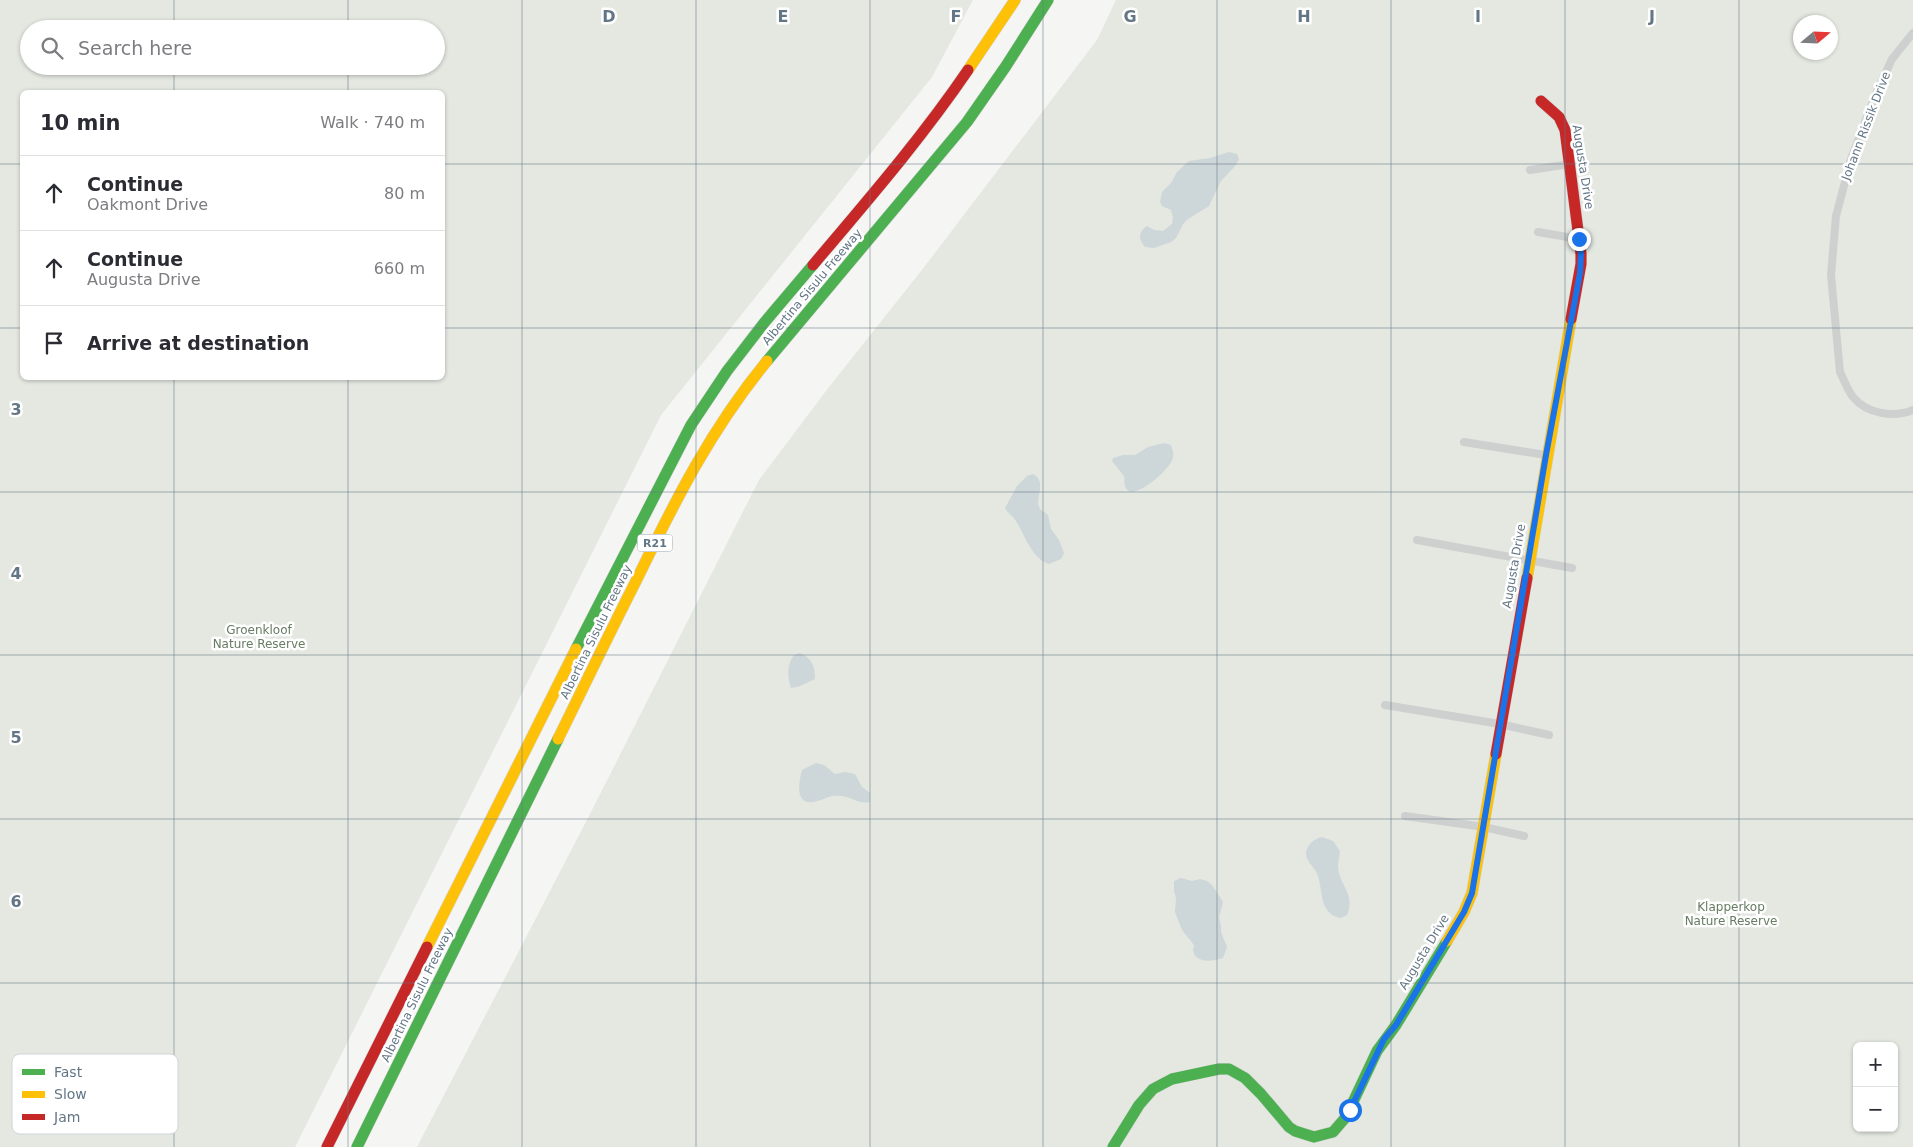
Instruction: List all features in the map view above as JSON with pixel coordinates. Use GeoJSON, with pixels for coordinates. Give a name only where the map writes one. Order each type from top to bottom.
{"type":"FeatureCollection","features":[{"type":"Feature","properties":{"kind":"main road","name":"Albertina Sisulu Freeway"},"geometry":{"type":"LineString","coordinates":[[327,1147],[556,687],[691,425],[727,371],[764,323],[893,170],[944,105],[1016,0]]}},
{"type":"Feature","properties":{"kind":"main road","name":"Albertina Sisulu Freeway"},"geometry":{"type":"LineString","coordinates":[[357,1147],[671,510],[710,439],[752,381],[967,122],[1006,66],[1048,0]]}},
{"type":"Feature","properties":{"kind":"main road","name":"Augusta Drive"},"geometry":{"type":"LineString","coordinates":[[1113,1147],[1152,1089],[1173,1079],[1220,1069],[1234,1071],[1246,1078],[1289,1128],[1298,1134],[1311,1137],[1321,1136],[1339,1127],[1346,1118],[1384,1039],[1396,1025],[1469,902],[1484,827],[1546,455],[1580,273],[1581,254],[1564,124],[1557,114],[1541,101]]}},
{"type":"Feature","properties":{"kind":"street","name":"Johann Rissik Drive"},"geometry":{"type":"LineString","coordinates":[[1913,33],[1892,59],[1851,159],[1836,216],[1831,275],[1840,372],[1846,386],[1861,404],[1878,412],[1899,414],[1913,410]]}},
{"type":"Feature","properties":{"kind":"street"},"geometry":{"type":"LineString","coordinates":[[1530,170],[1570,164]]}},
{"type":"Feature","properties":{"kind":"street"},"geometry":{"type":"LineString","coordinates":[[1538,232],[1579,239]]}},
{"type":"Feature","properties":{"kind":"street"},"geometry":{"type":"LineString","coordinates":[[1464,442],[1546,455]]}},
{"type":"Feature","properties":{"kind":"street"},"geometry":{"type":"LineString","coordinates":[[1417,540],[1572,568]]}},
{"type":"Feature","properties":{"kind":"street"},"geometry":{"type":"LineString","coordinates":[[1385,705],[1500,724],[1549,735]]}},
{"type":"Feature","properties":{"kind":"street"},"geometry":{"type":"LineString","coordinates":[[1405,816],[1484,827],[1524,836]]}},
{"type":"Feature","properties":{"kind":"green space","name":"Groenkloof Nature Reserve"},"geometry":{"type":"Polygon","coordinates":[[[0,0],[973,0],[932,77],[661,415],[295,1147],[0,1147],[0,0]]]}},
{"type":"Feature","properties":{"kind":"green space","name":"Klapperkop Nature Reserve"},"geometry":{"type":"Polygon","coordinates":[[[1116,0],[1913,0],[1913,1147],[417,1147],[589,816],[759,480],[829,387],[925,266],[1097,40],[1116,0]]]}},
{"type":"Feature","properties":{"kind":"shaded area"},"geometry":{"type":"Polygon","coordinates":[[[1229,152],[1237,154],[1239,159],[1221,181],[1209,206],[1188,219],[1183,224],[1176,238],[1171,242],[1154,248],[1145,247],[1140,236],[1144,228],[1147,226],[1154,230],[1163,231],[1172,224],[1171,210],[1162,206],[1160,202],[1162,192],[1171,183],[1177,172],[1189,161],[1210,158],[1229,152]]]}},
{"type":"Feature","properties":{"kind":"shaded area"},"geometry":{"type":"Polygon","coordinates":[[[1164,443],[1171,445],[1173,454],[1167,468],[1142,489],[1130,492],[1125,487],[1124,476],[1112,461],[1113,458],[1123,455],[1135,455],[1148,447],[1164,443]]]}},
{"type":"Feature","properties":{"kind":"shaded area"},"geometry":{"type":"Polygon","coordinates":[[[1033,474],[1040,482],[1039,506],[1048,515],[1051,529],[1059,540],[1064,553],[1061,559],[1049,564],[1042,561],[1032,550],[1017,523],[1005,508],[1017,486],[1027,476],[1033,474]]]}},
{"type":"Feature","properties":{"kind":"shaded area"},"geometry":{"type":"Polygon","coordinates":[[[800,653],[812,663],[815,679],[791,688],[788,675],[789,666],[794,655],[800,653]]]}},
{"type":"Feature","properties":{"kind":"shaded area"},"geometry":{"type":"Polygon","coordinates":[[[816,763],[824,765],[835,774],[845,772],[855,774],[862,787],[870,793],[870,802],[866,803],[844,796],[831,796],[811,802],[805,801],[800,794],[799,788],[802,770],[816,763]]]}},
{"type":"Feature","properties":{"kind":"shaded area"},"geometry":{"type":"Polygon","coordinates":[[[1322,837],[1333,841],[1340,851],[1339,873],[1350,901],[1347,915],[1341,918],[1334,916],[1325,907],[1320,882],[1315,869],[1306,856],[1309,845],[1322,837]]]}},
{"type":"Feature","properties":{"kind":"shaded area"},"geometry":{"type":"Polygon","coordinates":[[[1181,878],[1192,881],[1200,879],[1207,881],[1212,885],[1223,902],[1219,917],[1221,932],[1227,947],[1223,958],[1212,961],[1195,956],[1194,945],[1182,930],[1175,912],[1174,881],[1181,878]]]}},
{"type":"Feature","properties":{"kind":"traffic: fast"},"geometry":{"type":"LineString","coordinates":[[767,361],[967,122],[1006,66],[1048,0]]}},
{"type":"Feature","properties":{"kind":"traffic: fast"},"geometry":{"type":"LineString","coordinates":[[576,649],[691,425],[727,371],[764,323],[813,265]]}},
{"type":"Feature","properties":{"kind":"traffic: fast"},"geometry":{"type":"LineString","coordinates":[[357,1147],[558,739]]}},
{"type":"Feature","properties":{"kind":"traffic: fast"},"geometry":{"type":"LineString","coordinates":[[1113,1147],[1139,1105],[1153,1089],[1172,1079],[1219,1069],[1229,1069],[1245,1078],[1289,1127],[1295,1131],[1314,1137],[1333,1132],[1346,1117],[1377,1051],[1396,1025],[1447,941]]}},
{"type":"Feature","properties":{"kind":"traffic: slow"},"geometry":{"type":"LineString","coordinates":[[968,70],[1015,0]]}},
{"type":"Feature","properties":{"kind":"traffic: slow"},"geometry":{"type":"LineString","coordinates":[[1527,578],[1571,319]]}},
{"type":"Feature","properties":{"kind":"traffic: slow"},"geometry":{"type":"LineString","coordinates":[[558,739],[665,522],[695,466],[728,413],[767,361]]}},
{"type":"Feature","properties":{"kind":"traffic: slow"},"geometry":{"type":"LineString","coordinates":[[427,947],[576,649]]}},
{"type":"Feature","properties":{"kind":"traffic: slow"},"geometry":{"type":"LineString","coordinates":[[1447,941],[1464,912],[1472,893],[1496,754]]}},
{"type":"Feature","properties":{"kind":"traffic: jam"},"geometry":{"type":"LineString","coordinates":[[813,265],[913,145],[968,70]]}},
{"type":"Feature","properties":{"kind":"traffic: jam"},"geometry":{"type":"LineString","coordinates":[[1541,101],[1559,117],[1565,130],[1581,254],[1581,264],[1571,319]]}},
{"type":"Feature","properties":{"kind":"traffic: jam"},"geometry":{"type":"LineString","coordinates":[[1496,754],[1527,578]]}},
{"type":"Feature","properties":{"kind":"traffic: jam"},"geometry":{"type":"LineString","coordinates":[[327,1147],[427,947]]}},
{"type":"Feature","properties":{"kind":"route"},"geometry":{"type":"LineString","coordinates":[[1350,1110],[1384,1039],[1396,1025],[1464,912],[1472,893],[1546,455],[1580,273],[1581,254],[1579,239]]}}]}
